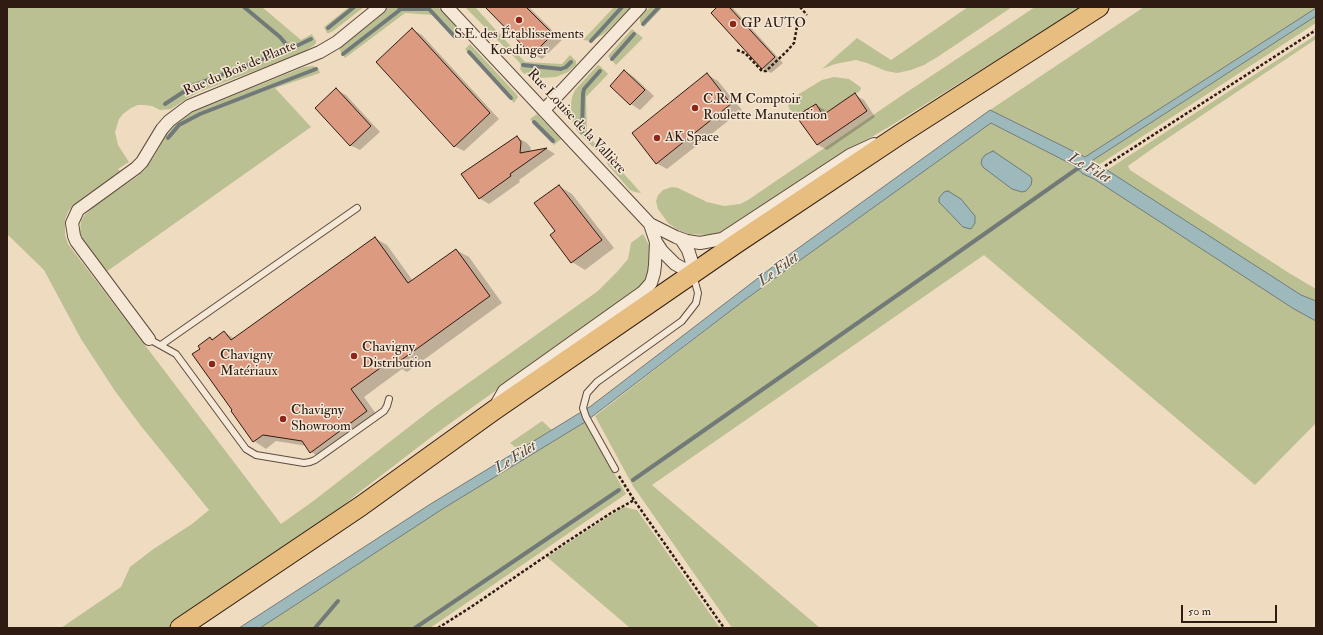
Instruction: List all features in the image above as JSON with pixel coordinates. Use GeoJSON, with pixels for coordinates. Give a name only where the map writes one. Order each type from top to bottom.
{"type":"FeatureCollection","features":[{"type":"Feature","properties":{"kind":"main road"},"geometry":{"type":"LineString","coordinates":[[180,628],[362,506],[493,411],[693,274],[899,135],[1098,7]]}},
{"type":"Feature","properties":{"kind":"street","name":"Rue du Bois de Plante"},"geometry":{"type":"LineString","coordinates":[[149,339],[76,241],[72,223],[78,210],[136,168],[142,162],[162,129],[183,109],[199,100],[320,52],[337,42],[380,7]]}},
{"type":"Feature","properties":{"kind":"street","name":"Rue Louise de la Vallière"},"geometry":{"type":"LineString","coordinates":[[447,7],[650,224],[681,239],[700,243],[722,239],[850,155],[866,146],[899,135]]}},
{"type":"Feature","properties":{"kind":"street"},"geometry":{"type":"LineString","coordinates":[[544,110],[640,7]]}},
{"type":"Feature","properties":{"kind":"street","name":"Rue Louise de la Vallière"},"geometry":{"type":"LineString","coordinates":[[650,224],[656,242],[662,251],[675,264],[693,274]]}},
{"type":"Feature","properties":{"kind":"street"},"geometry":{"type":"LineString","coordinates":[[681,239],[691,258],[693,274]]}},
{"type":"Feature","properties":{"kind":"street","name":"Rue Louise de la Vallière"},"geometry":{"type":"LineString","coordinates":[[493,411],[504,391],[643,292],[650,283],[654,273],[656,242]]}},
{"type":"Feature","properties":{"kind":"lane"},"geometry":{"type":"LineString","coordinates":[[161,345],[357,208]]}},
{"type":"Feature","properties":{"kind":"lane"},"geometry":{"type":"LineString","coordinates":[[615,469],[586,417],[583,408],[587,393],[597,382],[682,321],[696,303],[698,293],[693,274]]}},
{"type":"Feature","properties":{"kind":"lane"},"geometry":{"type":"LineString","coordinates":[[149,339],[176,354],[246,449],[256,455],[304,463],[315,460],[384,411],[389,399]]}},
{"type":"Feature","properties":{"kind":"path"},"geometry":{"type":"LineString","coordinates":[[800,7],[807,15]]}},
{"type":"Feature","properties":{"kind":"path"},"geometry":{"type":"LineString","coordinates":[[736,50],[745,53],[762,71],[766,71],[794,43],[798,21]]}},
{"type":"Feature","properties":{"kind":"path"},"geometry":{"type":"LineString","coordinates":[[1105,166],[1316,30]]}},
{"type":"Feature","properties":{"kind":"path"},"geometry":{"type":"LineString","coordinates":[[615,469],[634,500],[724,628]]}},
{"type":"Feature","properties":{"kind":"path"},"geometry":{"type":"LineString","coordinates":[[438,628],[565,543],[634,500]]}},
{"type":"Feature","properties":{"kind":"green space"},"geometry":{"type":"Polygon","coordinates":[[[7,7],[262,7],[301,40],[312,34],[316,41],[313,46],[302,53],[199,92],[171,109],[160,110],[152,106],[144,105],[138,105],[131,108],[119,119],[115,132],[118,145],[129,162],[118,169],[120,171],[73,205],[65,220],[65,235],[68,244],[281,524],[312,502],[436,406],[598,291],[628,259],[631,243],[643,234],[649,245],[651,255],[647,276],[642,285],[434,435],[357,494],[320,525],[195,612],[168,628],[61,628],[121,587],[130,567],[152,550],[192,524],[209,510],[141,426],[115,391],[81,339],[44,270],[7,234],[7,7]]]}},
{"type":"Feature","properties":{"kind":"green space"},"geometry":{"type":"Polygon","coordinates":[[[349,7],[364,7],[333,31],[327,33],[324,27],[349,7]]]}},
{"type":"Feature","properties":{"kind":"green space"},"geometry":{"type":"Polygon","coordinates":[[[389,7],[438,7],[460,31],[460,35],[456,39],[433,15],[405,13],[345,58],[339,49],[340,46],[389,7]]]}},
{"type":"Feature","properties":{"kind":"green space"},"geometry":{"type":"Polygon","coordinates":[[[465,7],[475,7],[525,62],[562,64],[570,55],[576,61],[576,65],[568,72],[556,77],[540,78],[523,73],[520,69],[521,65],[519,62],[465,7]]]}},
{"type":"Feature","properties":{"kind":"green space"},"geometry":{"type":"Polygon","coordinates":[[[614,7],[631,7],[604,34],[591,41],[583,40],[614,7]]]}},
{"type":"Feature","properties":{"kind":"green space"},"geometry":{"type":"Polygon","coordinates":[[[650,7],[663,7],[644,27],[640,22],[640,17],[650,7]]]}},
{"type":"Feature","properties":{"kind":"green space"},"geometry":{"type":"Polygon","coordinates":[[[968,7],[1012,7],[939,56],[924,65],[911,70],[897,73],[886,71],[856,60],[835,64],[822,69],[857,38],[891,60],[968,7]]]}},
{"type":"Feature","properties":{"kind":"green space"},"geometry":{"type":"Polygon","coordinates":[[[1035,7],[1082,7],[892,125],[814,171],[721,233],[709,235],[689,234],[678,230],[668,223],[658,209],[656,201],[658,195],[663,190],[672,187],[678,188],[707,202],[724,206],[740,204],[748,200],[1035,7]]]}},
{"type":"Feature","properties":{"kind":"green space"},"geometry":{"type":"Polygon","coordinates":[[[1144,7],[1316,8],[1085,157],[990,110],[1144,7]]]}},
{"type":"Feature","properties":{"kind":"green space"},"geometry":{"type":"Polygon","coordinates":[[[1316,16],[1316,23],[1097,166],[1090,162],[1316,16]]]}},
{"type":"Feature","properties":{"kind":"green space"},"geometry":{"type":"Polygon","coordinates":[[[632,29],[643,38],[616,65],[608,56],[632,29]]]}},
{"type":"Feature","properties":{"kind":"green space"},"geometry":{"type":"Polygon","coordinates":[[[1316,35],[1316,39],[1128,166],[1130,170],[1316,289],[1316,301],[1301,295],[1107,170],[1316,35]]]}},
{"type":"Feature","properties":{"kind":"green space"},"geometry":{"type":"Polygon","coordinates":[[[470,44],[517,95],[518,97],[514,103],[465,49],[470,44]]]}},
{"type":"Feature","properties":{"kind":"green space"},"geometry":{"type":"Polygon","coordinates":[[[598,65],[608,74],[586,97],[587,135],[600,149],[596,150],[578,132],[573,124],[571,104],[575,90],[598,65]]]}},
{"type":"Feature","properties":{"kind":"green space"},"geometry":{"type":"Polygon","coordinates":[[[313,66],[318,68],[320,73],[275,88],[311,127],[106,272],[81,236],[81,221],[93,207],[138,176],[147,167],[171,127],[192,112],[304,67],[313,66]]]}},
{"type":"Feature","properties":{"kind":"green space"},"geometry":{"type":"Polygon","coordinates":[[[834,77],[849,79],[861,88],[860,91],[823,115],[816,104],[796,116],[790,111],[788,104],[799,94],[822,80],[834,77]]]}},
{"type":"Feature","properties":{"kind":"green space"},"geometry":{"type":"Polygon","coordinates":[[[537,114],[561,139],[554,145],[530,119],[537,114]]]}},
{"type":"Feature","properties":{"kind":"green space"},"geometry":{"type":"Polygon","coordinates":[[[991,123],[1073,165],[1083,174],[1094,179],[1294,309],[1316,321],[1316,423],[1255,485],[984,255],[652,485],[820,628],[732,628],[633,486],[595,416],[746,299],[991,123]]]}},
{"type":"Feature","properties":{"kind":"green space"},"geometry":{"type":"Polygon","coordinates":[[[607,155],[641,193],[630,190],[608,165],[605,158],[607,155]]]}},
{"type":"Feature","properties":{"kind":"green space"},"geometry":{"type":"Polygon","coordinates":[[[542,421],[552,430],[519,450],[510,443],[542,421]]]}},
{"type":"Feature","properties":{"kind":"green space"},"geometry":{"type":"Polygon","coordinates":[[[585,422],[626,494],[430,628],[260,628],[444,508],[585,422]]]}},
{"type":"Feature","properties":{"kind":"green space"},"geometry":{"type":"Polygon","coordinates":[[[623,507],[637,510],[720,628],[630,628],[547,557],[623,507]]]}},
{"type":"Feature","properties":{"kind":"water","name":"Le Filet"},"geometry":{"type":"Polygon","coordinates":[[[1316,8],[1316,16],[1090,162],[1107,170],[1301,295],[1316,301],[1316,321],[1294,309],[1094,179],[1083,174],[1073,165],[991,123],[746,299],[585,422],[444,508],[260,628],[239,628],[429,505],[591,406],[779,262],[990,110],[1085,157],[1316,8]]]}},
{"type":"Feature","properties":{"kind":"water"},"geometry":{"type":"Polygon","coordinates":[[[993,151],[1030,176],[1032,179],[1031,185],[1026,191],[1022,192],[1012,189],[984,168],[981,164],[982,159],[985,155],[993,151]]]}},
{"type":"Feature","properties":{"kind":"water"},"geometry":{"type":"Polygon","coordinates":[[[948,191],[961,199],[975,216],[975,223],[971,229],[963,227],[939,202],[939,198],[944,192],[948,191]]]}},
{"type":"Feature","properties":{"kind":"building","name":"S.E. des Établissements Koedinger"},"geometry":{"type":"Polygon","coordinates":[[[485,7],[526,7],[553,34],[532,55],[485,7]]]}},
{"type":"Feature","properties":{"kind":"building","name":"GP AUTO"},"geometry":{"type":"Polygon","coordinates":[[[717,7],[729,7],[775,57],[762,69],[711,13],[717,7]]]}},
{"type":"Feature","properties":{"kind":"building"},"geometry":{"type":"Polygon","coordinates":[[[412,28],[490,113],[454,147],[376,62],[412,28]]]}},
{"type":"Feature","properties":{"kind":"building"},"geometry":{"type":"Polygon","coordinates":[[[624,70],[645,90],[630,105],[610,86],[624,70]]]}},
{"type":"Feature","properties":{"kind":"building","name":"C.R.M Comptoir Roulette Manutention"},"geometry":{"type":"Polygon","coordinates":[[[707,73],[731,104],[656,164],[632,133],[707,73]]]}},
{"type":"Feature","properties":{"kind":"building"},"geometry":{"type":"Polygon","coordinates":[[[336,88],[371,126],[350,146],[315,108],[336,88]]]}},
{"type":"Feature","properties":{"kind":"building"},"geometry":{"type":"Polygon","coordinates":[[[855,93],[867,111],[817,145],[796,116],[816,104],[823,115],[855,93]]]}},
{"type":"Feature","properties":{"kind":"building"},"geometry":{"type":"Polygon","coordinates":[[[517,136],[521,142],[520,153],[547,148],[510,174],[511,176],[479,199],[461,174],[517,136]]]}},
{"type":"Feature","properties":{"kind":"building"},"geometry":{"type":"Polygon","coordinates":[[[559,185],[602,240],[571,263],[550,235],[555,231],[534,203],[559,185]]]}},
{"type":"Feature","properties":{"kind":"building"},"geometry":{"type":"Polygon","coordinates":[[[375,237],[408,283],[456,249],[490,296],[393,366],[390,361],[351,389],[367,411],[310,453],[302,441],[263,435],[253,442],[192,354],[200,349],[198,346],[210,337],[212,340],[224,331],[231,340],[375,237]]]}},
{"type":"Feature","properties":{"kind":"waterway"},"geometry":{"type":"LineString","coordinates":[[244,7],[280,37],[290,49]]}},
{"type":"Feature","properties":{"kind":"waterway"},"geometry":{"type":"LineString","coordinates":[[328,28],[354,7]]}},
{"type":"Feature","properties":{"kind":"waterway"},"geometry":{"type":"LineString","coordinates":[[343,54],[401,9],[399,7]]}},
{"type":"Feature","properties":{"kind":"waterway"},"geometry":{"type":"LineString","coordinates":[[591,41],[622,7]]}},
{"type":"Feature","properties":{"kind":"waterway"},"geometry":{"type":"LineString","coordinates":[[643,24],[659,7]]}},
{"type":"Feature","properties":{"kind":"waterway"},"geometry":{"type":"LineString","coordinates":[[401,9],[429,9],[455,37]]}},
{"type":"Feature","properties":{"kind":"waterway"},"geometry":{"type":"LineString","coordinates":[[612,59],[634,34]]}},
{"type":"Feature","properties":{"kind":"waterway"},"geometry":{"type":"LineString","coordinates":[[165,104],[194,85],[290,49],[311,39]]}},
{"type":"Feature","properties":{"kind":"waterway"},"geometry":{"type":"LineString","coordinates":[[469,52],[511,98]]}},
{"type":"Feature","properties":{"kind":"waterway"},"geometry":{"type":"LineString","coordinates":[[523,65],[561,69],[566,67],[571,62]]}},
{"type":"Feature","properties":{"kind":"waterway"},"geometry":{"type":"LineString","coordinates":[[168,138],[179,125],[200,114],[316,69]]}},
{"type":"Feature","properties":{"kind":"waterway"},"geometry":{"type":"LineString","coordinates":[[582,132],[584,89],[600,71]]}},
{"type":"Feature","properties":{"kind":"waterway"},"geometry":{"type":"LineString","coordinates":[[534,122],[553,141]]}},
{"type":"Feature","properties":{"kind":"waterway","name":"Le Filet"},"geometry":{"type":"LineString","coordinates":[[633,480],[1081,166]]}},
{"type":"Feature","properties":{"kind":"waterway"},"geometry":{"type":"LineString","coordinates":[[415,628],[619,490]]}},
{"type":"Feature","properties":{"kind":"waterway"},"geometry":{"type":"LineString","coordinates":[[315,628],[338,601]]}},
{"type":"Feature","properties":{"kind":"place","name":"S.E. des Établissements Koedinger"},"geometry":{"type":"Point","coordinates":[519,20]}},
{"type":"Feature","properties":{"kind":"place","name":"GP AUTO"},"geometry":{"type":"Point","coordinates":[733,24]}},
{"type":"Feature","properties":{"kind":"place","name":"C.R.M Comptoir Roulette Manutention"},"geometry":{"type":"Point","coordinates":[695,108]}},
{"type":"Feature","properties":{"kind":"place","name":"AK Space"},"geometry":{"type":"Point","coordinates":[657,138]}},
{"type":"Feature","properties":{"kind":"place","name":"Chavigny Distribution"},"geometry":{"type":"Point","coordinates":[354,356]}},
{"type":"Feature","properties":{"kind":"place","name":"Chavigny Matériaux"},"geometry":{"type":"Point","coordinates":[212,364]}},
{"type":"Feature","properties":{"kind":"place","name":"Chavigny Showroom"},"geometry":{"type":"Point","coordinates":[283,419]}}]}
